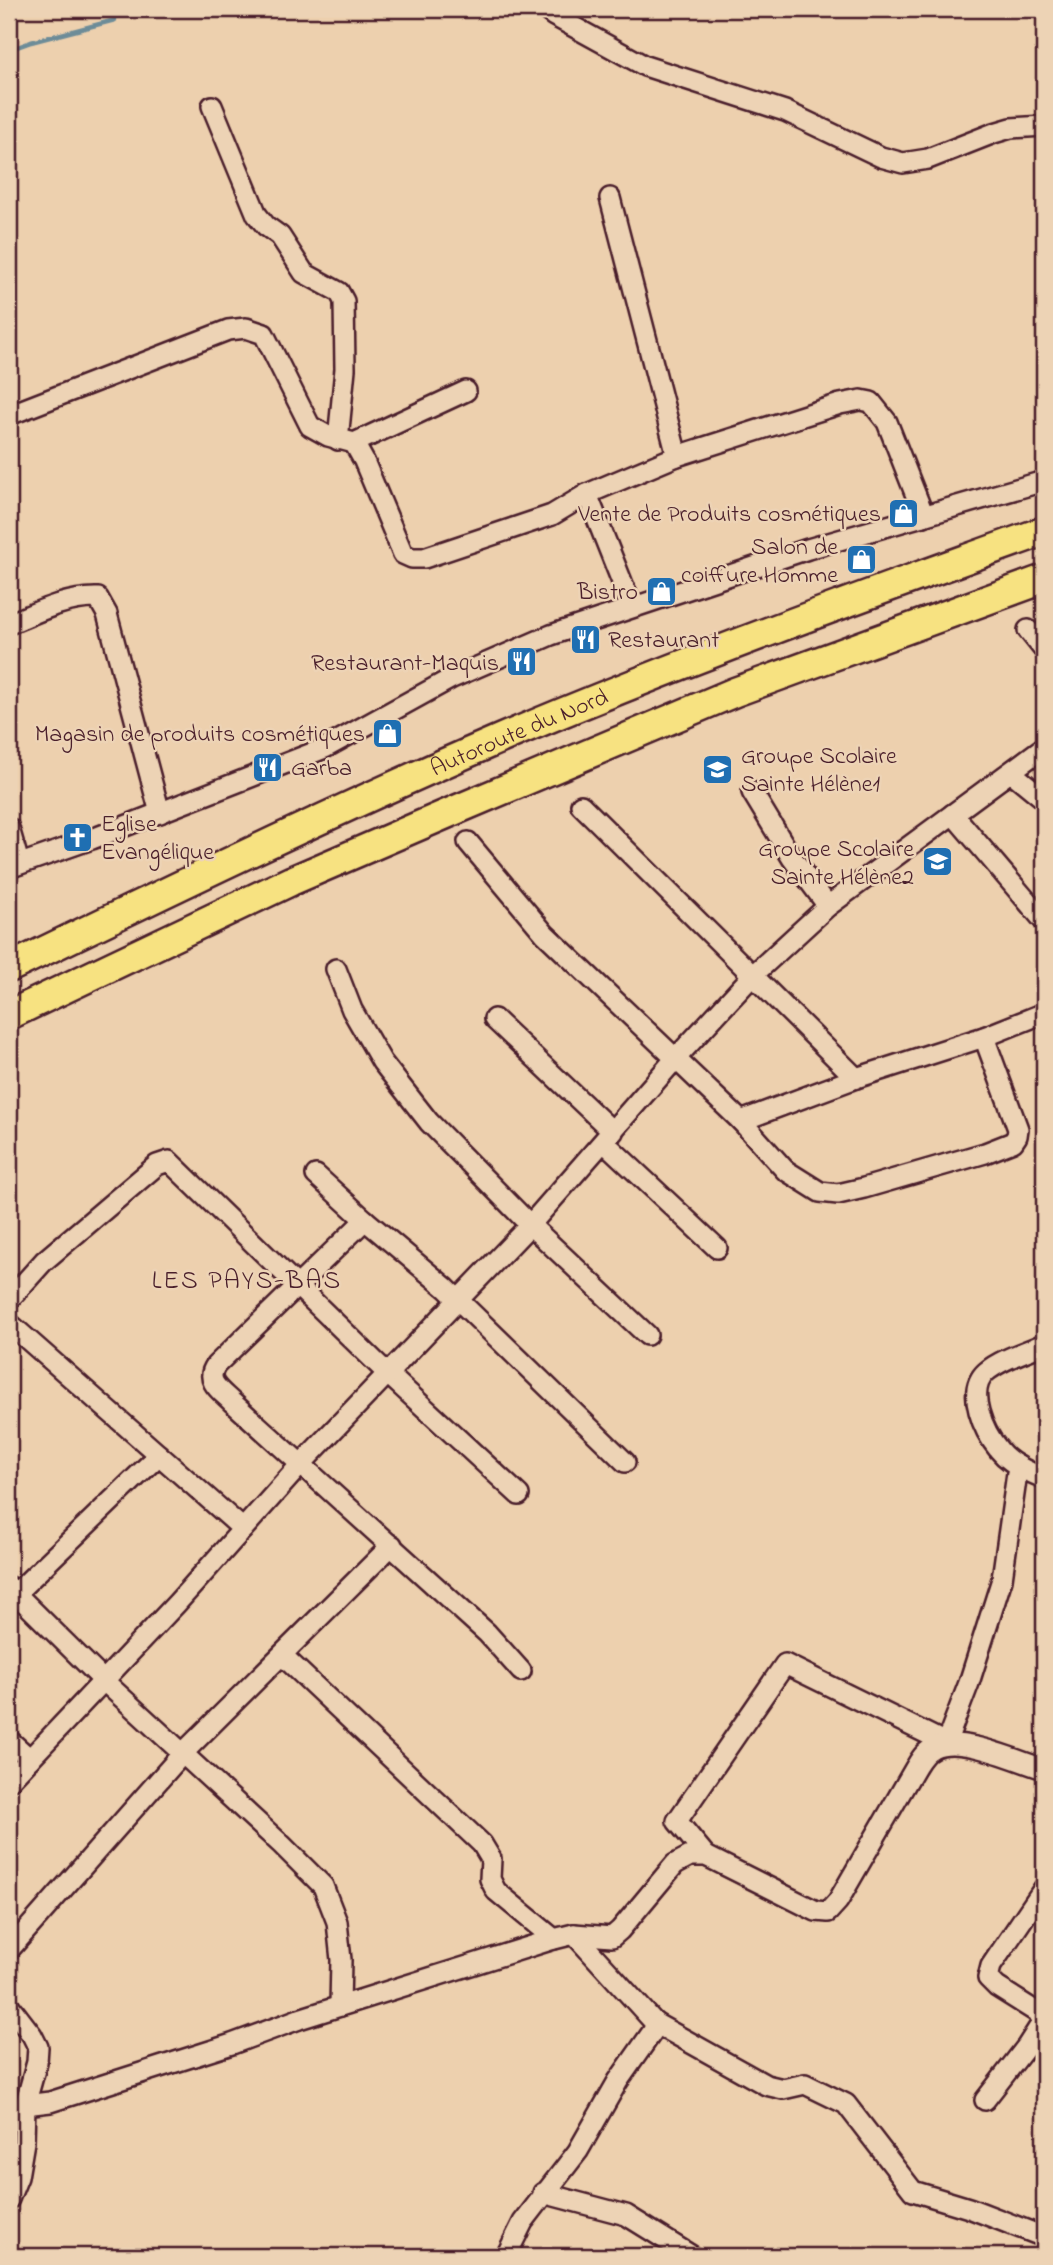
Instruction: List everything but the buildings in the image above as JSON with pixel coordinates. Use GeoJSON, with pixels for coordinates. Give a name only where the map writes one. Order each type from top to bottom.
{"type":"FeatureCollection","features":[{"type":"Feature","properties":{"kind":"highway","name":"Autoroute du Nord"},"geometry":{"type":"LineString","coordinates":[[9,968],[270,842],[497,741],[822,612],[1044,531]]}},
{"type":"Feature","properties":{"kind":"highway","name":"Autoroute du Nord"},"geometry":{"type":"LineString","coordinates":[[9,1015],[291,881],[471,803],[735,692],[1044,579]]}},
{"type":"Feature","properties":{"kind":"street"},"geometry":{"type":"LineString","coordinates":[[545,9],[645,66],[785,111],[881,157],[903,163],[928,159],[1002,131],[1044,126]]}},
{"type":"Feature","properties":{"kind":"street"},"geometry":{"type":"LineString","coordinates":[[212,106],[257,215],[280,236],[304,273],[339,292],[344,301],[346,442]]}},
{"type":"Feature","properties":{"kind":"street"},"geometry":{"type":"LineString","coordinates":[[610,198],[677,456]]}},
{"type":"Feature","properties":{"kind":"street"},"geometry":{"type":"LineString","coordinates":[[9,415],[228,330],[246,328],[264,334],[310,426],[346,442],[363,461],[403,554],[412,558],[424,558],[552,515],[587,494],[677,456],[840,404],[861,400],[871,402],[887,422],[924,516]]}},
{"type":"Feature","properties":{"kind":"street"},"geometry":{"type":"LineString","coordinates":[[346,442],[466,391]]}},
{"type":"Feature","properties":{"kind":"street"},"geometry":{"type":"LineString","coordinates":[[9,828],[14,866],[92,839],[325,748],[452,678],[551,635],[808,549],[1044,481]]}},
{"type":"Feature","properties":{"kind":"street"},"geometry":{"type":"LineString","coordinates":[[587,494],[632,607]]}},
{"type":"Feature","properties":{"kind":"street"},"geometry":{"type":"LineString","coordinates":[[9,624],[53,606],[86,598],[99,598],[107,614],[160,813]]}},
{"type":"Feature","properties":{"kind":"street"},"geometry":{"type":"LineString","coordinates":[[1028,630],[1044,650]]}},
{"type":"Feature","properties":{"kind":"street"},"geometry":{"type":"LineString","coordinates":[[9,1782],[302,1464],[530,1225],[752,975],[828,906],[1044,747]]}},
{"type":"Feature","properties":{"kind":"street"},"geometry":{"type":"LineString","coordinates":[[1010,772],[1044,799]]}},
{"type":"Feature","properties":{"kind":"street"},"geometry":{"type":"LineString","coordinates":[[752,792],[792,858],[828,906]]}},
{"type":"Feature","properties":{"kind":"street"},"geometry":{"type":"LineString","coordinates":[[581,805],[856,1078]]}},
{"type":"Feature","properties":{"kind":"street"},"geometry":{"type":"LineString","coordinates":[[953,814],[1044,921]]}},
{"type":"Feature","properties":{"kind":"street"},"geometry":{"type":"LineString","coordinates":[[468,842],[545,934],[741,1121],[785,1170],[820,1192],[838,1194],[864,1188],[985,1153],[1013,1142],[1018,1129],[984,1037]]}},
{"type":"Feature","properties":{"kind":"street"},"geometry":{"type":"LineString","coordinates":[[337,970],[352,1010],[382,1062],[429,1122],[530,1225],[647,1335]]}},
{"type":"Feature","properties":{"kind":"street"},"geometry":{"type":"LineString","coordinates":[[741,1121],[856,1078],[984,1037],[1044,1013]]}},
{"type":"Feature","properties":{"kind":"street"},"geometry":{"type":"LineString","coordinates":[[494,1019],[717,1248]]}},
{"type":"Feature","properties":{"kind":"street"},"geometry":{"type":"LineString","coordinates":[[9,1300],[44,1261],[158,1165],[169,1161],[388,1374],[519,1495]]}},
{"type":"Feature","properties":{"kind":"street"},"geometry":{"type":"LineString","coordinates":[[316,1175],[458,1299],[625,1462]]}},
{"type":"Feature","properties":{"kind":"street"},"geometry":{"type":"LineString","coordinates":[[365,1220],[216,1365],[211,1371],[211,1377],[215,1385],[487,1633],[521,1671]]}},
{"type":"Feature","properties":{"kind":"street"},"geometry":{"type":"LineString","coordinates":[[9,1323],[243,1529]]}},
{"type":"Feature","properties":{"kind":"street"},"geometry":{"type":"LineString","coordinates":[[1044,1344],[985,1373],[977,1385],[976,1401],[982,1421],[999,1450],[1017,1466],[1044,1478]]}},
{"type":"Feature","properties":{"kind":"street"},"geometry":{"type":"LineString","coordinates":[[159,1454],[12,1590],[104,1681],[323,1886],[337,1923],[341,1960],[340,2006]]}},
{"type":"Feature","properties":{"kind":"street"},"geometry":{"type":"LineString","coordinates":[[946,1743],[969,1683],[1002,1579],[1017,1466]]}},
{"type":"Feature","properties":{"kind":"street"},"geometry":{"type":"LineString","coordinates":[[9,1950],[183,1753],[392,1545]]}},
{"type":"Feature","properties":{"kind":"street"},"geometry":{"type":"LineString","coordinates":[[282,1655],[482,1844],[491,1859],[489,1879],[496,1891],[554,1939]]}},
{"type":"Feature","properties":{"kind":"street"},"geometry":{"type":"LineString","coordinates":[[946,1743],[933,1747],[924,1754],[838,1901],[828,1912],[816,1911],[706,1856],[677,1821],[785,1664],[946,1743],[979,1749],[1044,1769]]}},
{"type":"Feature","properties":{"kind":"street"},"geometry":{"type":"LineString","coordinates":[[9,1740],[30,1759]]}},
{"type":"Feature","properties":{"kind":"street"},"geometry":{"type":"LineString","coordinates":[[25,2105],[50,2102],[232,2044],[299,2019],[554,1939],[573,1934],[612,1937],[675,1864],[690,1856],[706,1856]]}},
{"type":"Feature","properties":{"kind":"street"},"geometry":{"type":"LineString","coordinates":[[985,2100],[1043,2021],[1035,2011],[997,1987],[988,1978],[991,1966],[1044,1888]]}},
{"type":"Feature","properties":{"kind":"street"},"geometry":{"type":"LineString","coordinates":[[573,1934],[655,2023],[766,2085],[783,2089],[805,2084],[846,2104],[913,2191],[969,2208],[1044,2237]]}},
{"type":"Feature","properties":{"kind":"street"},"geometry":{"type":"LineString","coordinates":[[9,2005],[38,2047],[37,2062],[25,2105],[24,2142],[18,2176],[9,2199]]}},
{"type":"Feature","properties":{"kind":"street"},"geometry":{"type":"LineString","coordinates":[[506,2256],[523,2222],[578,2151],[618,2081],[653,2031],[655,2023]]}},
{"type":"Feature","properties":{"kind":"street"},"geometry":{"type":"LineString","coordinates":[[543,2193],[625,2215],[692,2256]]}},
{"type":"Feature","properties":{"kind":"waterway"},"geometry":{"type":"LineString","coordinates":[[9,50],[115,20]]}},
{"type":"Feature","properties":{"kind":"place","name":"Vente de Produits cosmétiques"},"geometry":{"type":"Point","coordinates":[904,513]}},
{"type":"Feature","properties":{"kind":"place","name":"Salon de coiffure Homme"},"geometry":{"type":"Point","coordinates":[861,560]}},
{"type":"Feature","properties":{"kind":"place","name":"Bistro"},"geometry":{"type":"Point","coordinates":[661,591]}},
{"type":"Feature","properties":{"kind":"place","name":"Restaurant"},"geometry":{"type":"Point","coordinates":[585,639]}},
{"type":"Feature","properties":{"kind":"place","name":"Restaurant-Maquis"},"geometry":{"type":"Point","coordinates":[522,662]}},
{"type":"Feature","properties":{"kind":"place","name":"Magasin de produits cosmétiques"},"geometry":{"type":"Point","coordinates":[388,733]}},
{"type":"Feature","properties":{"kind":"place","name":"Garba"},"geometry":{"type":"Point","coordinates":[268,767]}},
{"type":"Feature","properties":{"kind":"place","name":"Groupe Scolaire Sainte Hélène1"},"geometry":{"type":"Point","coordinates":[718,769]}},
{"type":"Feature","properties":{"kind":"place","name":"Eglise Evangélique"},"geometry":{"type":"Point","coordinates":[78,837]}},
{"type":"Feature","properties":{"kind":"place","name":"Groupe Scolaire Sainte Hélène2"},"geometry":{"type":"Point","coordinates":[937,862]}},
{"type":"Feature","properties":{"kind":"district","name":"LES PAYS-BAS"},"geometry":{"type":"Point","coordinates":[247,1279]}}]}
